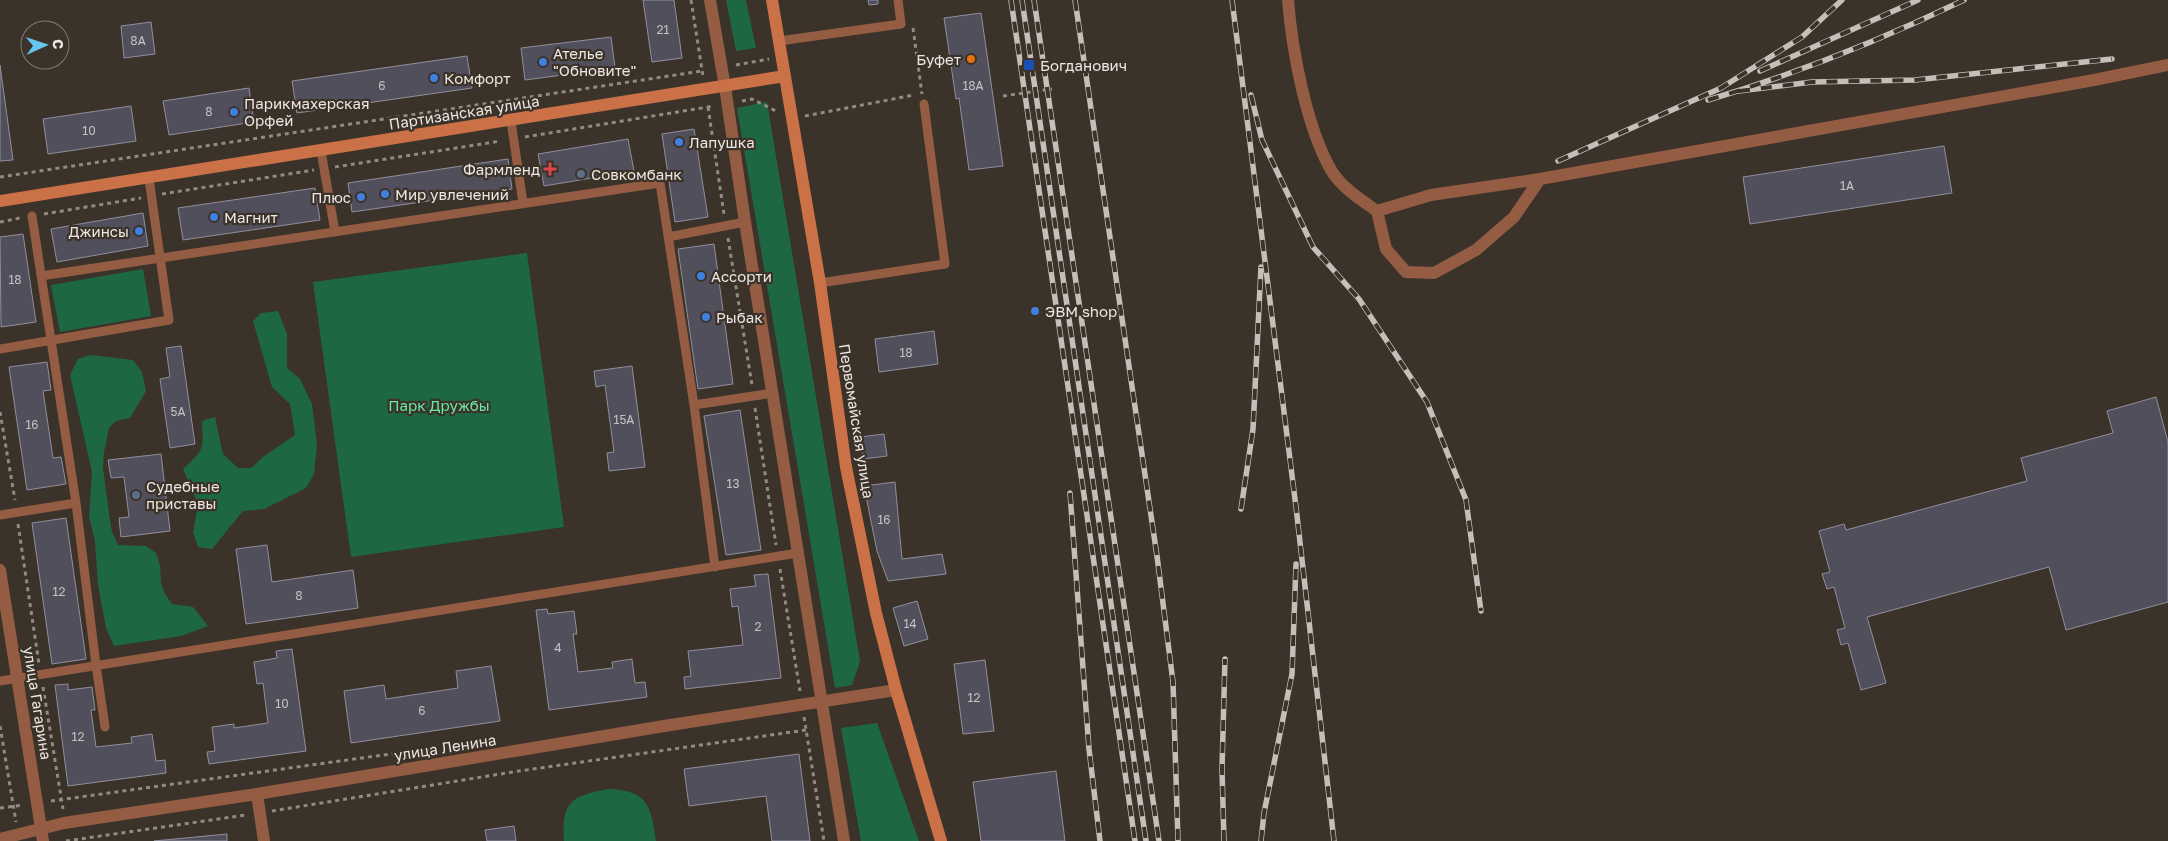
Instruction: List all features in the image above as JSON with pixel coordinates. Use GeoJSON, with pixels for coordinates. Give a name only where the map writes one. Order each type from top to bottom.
{"type":"FeatureCollection","features":[{"type":"Feature","properties":{"kind":"main road","name":"Первомайская улица"},"geometry":{"type":"LineString","coordinates":[[772,0],[820,283],[846,467],[876,613],[896,690],[941,841]]}},
{"type":"Feature","properties":{"kind":"main road","name":"Партизанская улица"},"geometry":{"type":"LineString","coordinates":[[0,201],[785,76]]}},
{"type":"Feature","properties":{"kind":"street"},"geometry":{"type":"LineString","coordinates":[[710,0],[728,103],[745,222],[844,841]]}},
{"type":"Feature","properties":{"kind":"street"},"geometry":{"type":"LineString","coordinates":[[1288,0],[1291,39],[1310,116],[1328,162],[1332,171],[1354,194],[1377,211],[1386,249],[1406,272],[1434,273],[1476,250],[1514,217],[1540,179]]}},
{"type":"Feature","properties":{"kind":"street"},"geometry":{"type":"LineString","coordinates":[[1377,211],[1431,195],[1540,179],[2085,82],[2168,65]]}},
{"type":"Feature","properties":{"kind":"street","name":"улица Гагарина"},"geometry":{"type":"LineString","coordinates":[[0,570],[42,835]]}},
{"type":"Feature","properties":{"kind":"street","name":"улица Ленина"},"geometry":{"type":"LineString","coordinates":[[0,838],[19,835],[42,835],[64,823],[257,794],[664,726],[896,690]]}},
{"type":"Feature","properties":{"kind":"street"},"geometry":{"type":"LineString","coordinates":[[257,794],[264,841]]}},
{"type":"Feature","properties":{"kind":"lane"},"geometry":{"type":"LineString","coordinates":[[779,41],[902,24],[898,0]]}},
{"type":"Feature","properties":{"kind":"lane"},"geometry":{"type":"LineString","coordinates":[[820,283],[945,264],[924,104]]}},
{"type":"Feature","properties":{"kind":"lane"},"geometry":{"type":"LineString","coordinates":[[511,121],[523,202]]}},
{"type":"Feature","properties":{"kind":"lane"},"geometry":{"type":"LineString","coordinates":[[321,151],[334,232]]}},
{"type":"Feature","properties":{"kind":"lane"},"geometry":{"type":"LineString","coordinates":[[0,349],[169,320],[149,178]]}},
{"type":"Feature","properties":{"kind":"lane"},"geometry":{"type":"LineString","coordinates":[[41,276],[523,202],[660,183],[694,405],[715,567]]}},
{"type":"Feature","properties":{"kind":"lane"},"geometry":{"type":"LineString","coordinates":[[32,216],[76,503],[105,727]]}},
{"type":"Feature","properties":{"kind":"lane"},"geometry":{"type":"LineString","coordinates":[[668,237],[745,222]]}},
{"type":"Feature","properties":{"kind":"lane"},"geometry":{"type":"LineString","coordinates":[[694,405],[772,393]]}},
{"type":"Feature","properties":{"kind":"lane"},"geometry":{"type":"LineString","coordinates":[[0,515],[76,503]]}},
{"type":"Feature","properties":{"kind":"lane"},"geometry":{"type":"LineString","coordinates":[[0,681],[798,553]]}},
{"type":"Feature","properties":{"kind":"path"},"geometry":{"type":"LineString","coordinates":[[691,0],[824,841]]}},
{"type":"Feature","properties":{"kind":"path"},"geometry":{"type":"LineString","coordinates":[[912,19],[924,104]]}},
{"type":"Feature","properties":{"kind":"path"},"geometry":{"type":"LineString","coordinates":[[0,177],[722,68],[769,59],[779,41]]}},
{"type":"Feature","properties":{"kind":"path"},"geometry":{"type":"LineString","coordinates":[[1003,96],[1052,89]]}},
{"type":"Feature","properties":{"kind":"path"},"geometry":{"type":"LineString","coordinates":[[0,222],[752,99],[792,119],[922,94]]}},
{"type":"Feature","properties":{"kind":"path"},"geometry":{"type":"LineString","coordinates":[[0,412],[62,799],[67,841],[261,813],[519,770],[806,730]]}},
{"type":"Feature","properties":{"kind":"path"},"geometry":{"type":"LineString","coordinates":[[790,692],[800,691]]}},
{"type":"Feature","properties":{"kind":"path"},"geometry":{"type":"LineString","coordinates":[[0,726],[19,835]]}},
{"type":"Feature","properties":{"kind":"path"},"geometry":{"type":"LineString","coordinates":[[0,808],[440,747]]}},
{"type":"Feature","properties":{"kind":"green space"},"geometry":{"type":"Polygon","coordinates":[[[726,0],[746,0],[756,48],[736,51],[726,0]]]}},
{"type":"Feature","properties":{"kind":"green space"},"geometry":{"type":"Polygon","coordinates":[[[767,102],[860,661],[852,685],[835,688],[737,108],[767,102]]]}},
{"type":"Feature","properties":{"kind":"green space","name":"Парк Дружбы"},"geometry":{"type":"Polygon","coordinates":[[[527,253],[564,527],[351,557],[313,282],[527,253]]]}},
{"type":"Feature","properties":{"kind":"green space"},"geometry":{"type":"Polygon","coordinates":[[[143,269],[151,316],[60,332],[51,285],[143,269]]]}},
{"type":"Feature","properties":{"kind":"green space"},"geometry":{"type":"Polygon","coordinates":[[[278,311],[287,334],[287,368],[300,379],[312,404],[317,445],[314,474],[306,488],[264,509],[243,511],[212,549],[198,547],[193,532],[198,504],[183,469],[201,448],[203,438],[202,421],[215,417],[223,454],[238,468],[251,468],[263,457],[295,435],[290,404],[272,387],[253,321],[261,313],[278,311]]]}},
{"type":"Feature","properties":{"kind":"green space"},"geometry":{"type":"Polygon","coordinates":[[[90,355],[133,360],[142,372],[146,391],[130,418],[116,421],[109,428],[103,468],[112,532],[118,545],[146,546],[156,553],[160,565],[161,583],[165,594],[172,604],[193,607],[208,626],[181,636],[114,646],[106,628],[98,585],[95,541],[89,516],[92,472],[70,375],[78,359],[90,355]]]}},
{"type":"Feature","properties":{"kind":"green space"},"geometry":{"type":"Polygon","coordinates":[[[877,723],[919,841],[861,841],[841,728],[877,723]]]}},
{"type":"Feature","properties":{"kind":"green space"},"geometry":{"type":"Polygon","coordinates":[[[608,789],[632,793],[645,802],[652,818],[656,841],[564,841],[565,817],[571,803],[586,794],[608,789]]]}},
{"type":"Feature","properties":{"kind":"building"},"geometry":{"type":"Polygon","coordinates":[[[643,0],[674,0],[682,58],[652,62],[643,0]]]}},
{"type":"Feature","properties":{"kind":"building"},"geometry":{"type":"Polygon","coordinates":[[[868,0],[878,0],[878,4],[869,5],[868,0]]]}},
{"type":"Feature","properties":{"kind":"building"},"geometry":{"type":"Polygon","coordinates":[[[981,13],[1003,166],[969,170],[959,98],[956,99],[944,18],[981,13]]]}},
{"type":"Feature","properties":{"kind":"building"},"geometry":{"type":"Polygon","coordinates":[[[151,22],[155,54],[124,58],[121,26],[151,22]]]}},
{"type":"Feature","properties":{"kind":"building"},"geometry":{"type":"Polygon","coordinates":[[[611,37],[615,68],[525,80],[521,48],[611,37]]]}},
{"type":"Feature","properties":{"kind":"building"},"geometry":{"type":"Polygon","coordinates":[[[467,56],[472,88],[297,113],[292,81],[467,56]]]}},
{"type":"Feature","properties":{"kind":"building"},"geometry":{"type":"Polygon","coordinates":[[[0,65],[13,160],[0,161],[0,65]]]}},
{"type":"Feature","properties":{"kind":"building"},"geometry":{"type":"Polygon","coordinates":[[[249,88],[254,122],[169,135],[163,101],[249,88]]]}},
{"type":"Feature","properties":{"kind":"building"},"geometry":{"type":"Polygon","coordinates":[[[131,106],[136,141],[48,154],[43,119],[131,106]]]}},
{"type":"Feature","properties":{"kind":"building"},"geometry":{"type":"Polygon","coordinates":[[[694,129],[708,217],[675,222],[662,134],[694,129]]]}},
{"type":"Feature","properties":{"kind":"building"},"geometry":{"type":"Polygon","coordinates":[[[628,139],[634,171],[544,186],[538,154],[628,139]]]}},
{"type":"Feature","properties":{"kind":"building"},"geometry":{"type":"Polygon","coordinates":[[[1944,146],[1952,193],[1750,224],[1743,177],[1944,146]]]}},
{"type":"Feature","properties":{"kind":"building"},"geometry":{"type":"Polygon","coordinates":[[[508,159],[512,189],[352,212],[348,183],[508,159]]]}},
{"type":"Feature","properties":{"kind":"building"},"geometry":{"type":"Polygon","coordinates":[[[315,188],[320,220],[183,240],[178,208],[315,188]]]}},
{"type":"Feature","properties":{"kind":"building"},"geometry":{"type":"Polygon","coordinates":[[[143,213],[148,246],[57,262],[51,229],[143,213]]]}},
{"type":"Feature","properties":{"kind":"building"},"geometry":{"type":"Polygon","coordinates":[[[23,234],[36,322],[1,327],[0,237],[23,234]]]}},
{"type":"Feature","properties":{"kind":"building","name":"Рыбак"},"geometry":{"type":"Polygon","coordinates":[[[714,244],[733,384],[698,389],[678,249],[714,244]]]}},
{"type":"Feature","properties":{"kind":"building"},"geometry":{"type":"Polygon","coordinates":[[[934,331],[938,364],[879,372],[875,339],[934,331]]]}},
{"type":"Feature","properties":{"kind":"building"},"geometry":{"type":"Polygon","coordinates":[[[181,346],[195,444],[170,448],[160,379],[170,377],[166,348],[181,346]]]}},
{"type":"Feature","properties":{"kind":"building"},"geometry":{"type":"Polygon","coordinates":[[[47,362],[51,390],[43,391],[53,458],[61,457],[66,484],[27,490],[9,367],[47,362]]]}},
{"type":"Feature","properties":{"kind":"building"},"geometry":{"type":"Polygon","coordinates":[[[632,366],[645,467],[609,471],[607,453],[614,452],[605,385],[596,387],[594,371],[632,366]]]}},
{"type":"Feature","properties":{"kind":"building"},"geometry":{"type":"Polygon","coordinates":[[[2156,397],[2168,442],[2168,602],[2066,630],[2049,567],[1867,617],[1886,683],[1861,690],[1848,643],[1841,645],[1837,630],[1845,628],[1834,587],[1827,589],[1822,574],[1830,572],[1819,531],[1844,524],[1846,530],[2027,481],[2021,458],[2113,433],[2107,411],[2156,397]]]}},
{"type":"Feature","properties":{"kind":"building"},"geometry":{"type":"Polygon","coordinates":[[[740,410],[761,550],[726,555],[704,416],[740,410]]]}},
{"type":"Feature","properties":{"kind":"building"},"geometry":{"type":"Polygon","coordinates":[[[884,434],[887,456],[863,459],[860,437],[884,434]]]}},
{"type":"Feature","properties":{"kind":"building"},"geometry":{"type":"Polygon","coordinates":[[[161,454],[170,531],[121,537],[119,518],[129,517],[124,477],[111,478],[108,460],[161,454]]]}},
{"type":"Feature","properties":{"kind":"building"},"geometry":{"type":"Polygon","coordinates":[[[895,482],[902,559],[942,554],[946,574],[888,581],[877,551],[864,486],[895,482]]]}},
{"type":"Feature","properties":{"kind":"building"},"geometry":{"type":"Polygon","coordinates":[[[66,518],[86,659],[52,664],[32,523],[66,518]]]}},
{"type":"Feature","properties":{"kind":"building"},"geometry":{"type":"Polygon","coordinates":[[[267,545],[272,582],[353,570],[358,608],[246,624],[236,549],[267,545]]]}},
{"type":"Feature","properties":{"kind":"building"},"geometry":{"type":"Polygon","coordinates":[[[768,574],[781,678],[685,689],[684,677],[691,676],[688,651],[743,645],[738,606],[732,607],[730,589],[756,586],[754,575],[768,574]]]}},
{"type":"Feature","properties":{"kind":"building"},"geometry":{"type":"Polygon","coordinates":[[[917,601],[928,639],[904,646],[893,608],[917,601]]]}},
{"type":"Feature","properties":{"kind":"building"},"geometry":{"type":"Polygon","coordinates":[[[547,609],[548,614],[574,611],[577,634],[573,634],[578,672],[613,668],[612,662],[632,659],[635,683],[645,682],[647,697],[549,710],[536,610],[547,609]]]}},
{"type":"Feature","properties":{"kind":"building"},"geometry":{"type":"Polygon","coordinates":[[[292,649],[306,751],[209,764],[207,752],[215,751],[212,727],[234,724],[234,728],[268,723],[263,683],[257,684],[254,662],[277,658],[276,651],[292,649]]]}},
{"type":"Feature","properties":{"kind":"building"},"geometry":{"type":"Polygon","coordinates":[[[985,660],[994,731],[963,734],[954,664],[985,660]]]}},
{"type":"Feature","properties":{"kind":"building"},"geometry":{"type":"Polygon","coordinates":[[[491,666],[500,721],[351,743],[344,691],[384,685],[386,699],[458,688],[456,671],[491,666]]]}},
{"type":"Feature","properties":{"kind":"building"},"geometry":{"type":"Polygon","coordinates":[[[68,684],[68,690],[92,687],[95,710],[91,710],[96,747],[132,743],[131,737],[152,734],[156,761],[165,760],[166,773],[68,786],[55,685],[68,684]]]}},
{"type":"Feature","properties":{"kind":"building"},"geometry":{"type":"Polygon","coordinates":[[[799,754],[810,841],[772,841],[766,796],[689,806],[684,769],[799,754]]]}},
{"type":"Feature","properties":{"kind":"building"},"geometry":{"type":"Polygon","coordinates":[[[1056,771],[1065,841],[981,841],[973,782],[1056,771]]]}},
{"type":"Feature","properties":{"kind":"building"},"geometry":{"type":"Polygon","coordinates":[[[514,826],[516,841],[487,841],[485,830],[514,826]]]}},
{"type":"Feature","properties":{"kind":"building"},"geometry":{"type":"Polygon","coordinates":[[[227,834],[227,841],[154,841],[227,834]]]}},
{"type":"Feature","properties":{"kind":"railway"},"geometry":{"type":"LineString","coordinates":[[1011,0],[1135,841]]}},
{"type":"Feature","properties":{"kind":"railway"},"geometry":{"type":"LineString","coordinates":[[1022,0],[1146,841]]}},
{"type":"Feature","properties":{"kind":"railway"},"geometry":{"type":"LineString","coordinates":[[1034,0],[1159,841]]}},
{"type":"Feature","properties":{"kind":"railway"},"geometry":{"type":"LineString","coordinates":[[1075,0],[1157,556],[1173,682],[1178,841]]}},
{"type":"Feature","properties":{"kind":"railway"},"geometry":{"type":"LineString","coordinates":[[1232,0],[1296,507],[1334,841]]}},
{"type":"Feature","properties":{"kind":"railway"},"geometry":{"type":"LineString","coordinates":[[1558,161],[1721,88],[1802,37],[1842,0]]}},
{"type":"Feature","properties":{"kind":"railway"},"geometry":{"type":"LineString","coordinates":[[1760,71],[1918,0]]}},
{"type":"Feature","properties":{"kind":"railway"},"geometry":{"type":"LineString","coordinates":[[1708,100],[1838,55],[1964,0]]}},
{"type":"Feature","properties":{"kind":"railway"},"geometry":{"type":"LineString","coordinates":[[1739,91],[1812,82],[1915,80],[2112,59]]}},
{"type":"Feature","properties":{"kind":"railway"},"geometry":{"type":"LineString","coordinates":[[1251,95],[1262,140],[1313,247],[1359,299],[1427,402],[1466,500],[1481,611]]}},
{"type":"Feature","properties":{"kind":"railway"},"geometry":{"type":"LineString","coordinates":[[1241,509],[1253,429],[1261,267]]}},
{"type":"Feature","properties":{"kind":"railway"},"geometry":{"type":"LineString","coordinates":[[1070,493],[1089,749],[1100,841]]}},
{"type":"Feature","properties":{"kind":"railway"},"geometry":{"type":"LineString","coordinates":[[1261,841],[1264,813],[1292,674],[1296,564]]}},
{"type":"Feature","properties":{"kind":"railway"},"geometry":{"type":"LineString","coordinates":[[1224,841],[1222,769],[1225,659]]}},
{"type":"Feature","properties":{"kind":"place","name":"Буфет"},"geometry":{"type":"Point","coordinates":[971,59]}},
{"type":"Feature","properties":{"kind":"place","name":"Ателье \"Обновите\""},"geometry":{"type":"Point","coordinates":[543,62]}},
{"type":"Feature","properties":{"kind":"place","name":"Богданович"},"geometry":{"type":"Point","coordinates":[1029,65]}},
{"type":"Feature","properties":{"kind":"place","name":"Комфорт"},"geometry":{"type":"Point","coordinates":[434,78]}},
{"type":"Feature","properties":{"kind":"place","name":"Парикмахерская Орфей"},"geometry":{"type":"Point","coordinates":[234,112]}},
{"type":"Feature","properties":{"kind":"place","name":"Лапушка"},"geometry":{"type":"Point","coordinates":[679,142]}},
{"type":"Feature","properties":{"kind":"place","name":"Фармленд"},"geometry":{"type":"Point","coordinates":[550,169]}},
{"type":"Feature","properties":{"kind":"place","name":"Совкомбанк"},"geometry":{"type":"Point","coordinates":[581,174]}},
{"type":"Feature","properties":{"kind":"place","name":"Мир увлечений"},"geometry":{"type":"Point","coordinates":[385,194]}},
{"type":"Feature","properties":{"kind":"place","name":"Плюс"},"geometry":{"type":"Point","coordinates":[361,197]}},
{"type":"Feature","properties":{"kind":"place","name":"Магнит"},"geometry":{"type":"Point","coordinates":[214,217]}},
{"type":"Feature","properties":{"kind":"place","name":"Джинсы"},"geometry":{"type":"Point","coordinates":[139,231]}},
{"type":"Feature","properties":{"kind":"place","name":"Ассорти"},"geometry":{"type":"Point","coordinates":[701,276]}},
{"type":"Feature","properties":{"kind":"place","name":"ЭВМ shop"},"geometry":{"type":"Point","coordinates":[1035,311]}},
{"type":"Feature","properties":{"kind":"place","name":"Рыбак"},"geometry":{"type":"Point","coordinates":[706,317]}},
{"type":"Feature","properties":{"kind":"place","name":"Судебные приставы"},"geometry":{"type":"Point","coordinates":[136,495]}}]}
